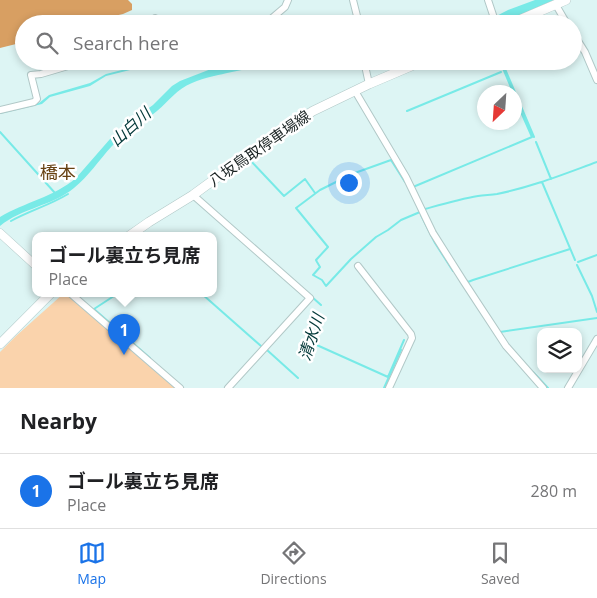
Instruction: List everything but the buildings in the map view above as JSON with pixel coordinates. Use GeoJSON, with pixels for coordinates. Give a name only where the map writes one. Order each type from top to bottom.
{"type":"FeatureCollection","features":[{"type":"Feature","properties":{"kind":"main road"},"geometry":{"type":"LineString","coordinates":[[532,15],[566,0]]}},
{"type":"Feature","properties":{"kind":"main road","name":"八坂鳥取停車場線"},"geometry":{"type":"LineString","coordinates":[[134,232],[193,195],[282,130],[313,111],[403,70]]}},
{"type":"Feature","properties":{"kind":"main road"},"geometry":{"type":"LineString","coordinates":[[0,344],[47,297]]}},
{"type":"Feature","properties":{"kind":"street"},"geometry":{"type":"LineString","coordinates":[[276,15],[285,7],[288,0]]}},
{"type":"Feature","properties":{"kind":"street"},"geometry":{"type":"LineString","coordinates":[[353,0],[357,15]]}},
{"type":"Feature","properties":{"kind":"street"},"geometry":{"type":"LineString","coordinates":[[488,0],[493,15]]}},
{"type":"Feature","properties":{"kind":"street"},"geometry":{"type":"LineString","coordinates":[[556,5],[562,15]]}},
{"type":"Feature","properties":{"kind":"street"},"geometry":{"type":"LineString","coordinates":[[582,47],[597,80]]}},
{"type":"Feature","properties":{"kind":"street"},"geometry":{"type":"LineString","coordinates":[[0,110],[34,102],[37,99],[31,75],[55,70]]}},
{"type":"Feature","properties":{"kind":"street"},"geometry":{"type":"LineString","coordinates":[[366,70],[370,84]]}},
{"type":"Feature","properties":{"kind":"street"},"geometry":{"type":"LineString","coordinates":[[356,91],[406,177],[433,233],[443,249],[506,346],[544,388]]}},
{"type":"Feature","properties":{"kind":"street"},"geometry":{"type":"LineString","coordinates":[[193,195],[310,298],[228,388]]}},
{"type":"Feature","properties":{"kind":"street"},"geometry":{"type":"LineString","coordinates":[[1,234],[32,262]]}},
{"type":"Feature","properties":{"kind":"street"},"geometry":{"type":"LineString","coordinates":[[358,266],[411,334],[412,338],[389,388]]}},
{"type":"Feature","properties":{"kind":"street"},"geometry":{"type":"LineString","coordinates":[[74,297],[180,388]]}},
{"type":"Feature","properties":{"kind":"street"},"geometry":{"type":"LineString","coordinates":[[568,388],[597,338]]}},
{"type":"Feature","properties":{"kind":"shaded area"},"geometry":{"type":"Polygon","coordinates":[[[0,0],[128,0],[132,4],[132,10],[119,15],[15,15],[15,44],[0,48],[0,0]]]}},
{"type":"Feature","properties":{"kind":"shaded area"},"geometry":{"type":"Polygon","coordinates":[[[60,297],[70,297],[175,388],[0,388],[0,352],[60,297]]]}},
{"type":"Feature","properties":{"kind":"water"},"geometry":{"type":"Polygon","coordinates":[[[535,0],[554,0],[520,15],[498,15],[535,0]]]}},
{"type":"Feature","properties":{"kind":"water"},"geometry":{"type":"Polygon","coordinates":[[[130,70],[106,76],[90,86],[50,97],[42,104],[0,114],[0,112],[39,103],[49,95],[90,83],[106,74],[130,70]]]}},
{"type":"Feature","properties":{"kind":"water"},"geometry":{"type":"Polygon","coordinates":[[[208,70],[243,70],[197,81],[177,92],[157,111],[112,146],[89,174],[74,188],[56,199],[18,215],[0,226],[0,217],[49,195],[76,178],[117,131],[153,105],[172,86],[208,70]]]}},
{"type":"Feature","properties":{"kind":"waterway"},"geometry":{"type":"LineString","coordinates":[[504,70],[510,85]]}},
{"type":"Feature","properties":{"kind":"waterway"},"geometry":{"type":"LineString","coordinates":[[505,70],[534,137]]}},
{"type":"Feature","properties":{"kind":"waterway"},"geometry":{"type":"LineString","coordinates":[[407,111],[501,72]]}},
{"type":"Feature","properties":{"kind":"waterway"},"geometry":{"type":"LineString","coordinates":[[413,187],[532,137],[522,114]]}},
{"type":"Feature","properties":{"kind":"waterway"},"geometry":{"type":"LineString","coordinates":[[0,132],[55,193]]}},
{"type":"Feature","properties":{"kind":"waterway"},"geometry":{"type":"LineString","coordinates":[[536,142],[551,179]]}},
{"type":"Feature","properties":{"kind":"waterway"},"geometry":{"type":"LineString","coordinates":[[241,166],[249,159],[284,196],[305,179],[315,193]]}},
{"type":"Feature","properties":{"kind":"waterway"},"geometry":{"type":"LineString","coordinates":[[405,182],[391,160],[352,174],[320,190],[296,208],[328,247],[316,260],[320,267],[313,275],[322,280],[326,286],[351,259],[376,237],[401,220],[420,212]]}},
{"type":"Feature","properties":{"kind":"waterway"},"geometry":{"type":"LineString","coordinates":[[425,209],[523,188],[597,162]]}},
{"type":"Feature","properties":{"kind":"waterway"},"geometry":{"type":"LineString","coordinates":[[542,182],[575,260]]}},
{"type":"Feature","properties":{"kind":"waterway","name":"山白川"},"geometry":{"type":"LineString","coordinates":[[11,221],[68,194]]}},
{"type":"Feature","properties":{"kind":"waterway"},"geometry":{"type":"LineString","coordinates":[[421,215],[435,243],[453,271]]}},
{"type":"Feature","properties":{"kind":"waterway"},"geometry":{"type":"LineString","coordinates":[[466,280],[468,282],[570,249]]}},
{"type":"Feature","properties":{"kind":"waterway"},"geometry":{"type":"LineString","coordinates":[[578,262],[597,255]]}},
{"type":"Feature","properties":{"kind":"waterway"},"geometry":{"type":"LineString","coordinates":[[577,265],[592,296],[597,312]]}},
{"type":"Feature","properties":{"kind":"waterway"},"geometry":{"type":"LineString","coordinates":[[112,297],[94,309],[150,358]]}},
{"type":"Feature","properties":{"kind":"waterway"},"geometry":{"type":"LineString","coordinates":[[205,297],[261,346]]}},
{"type":"Feature","properties":{"kind":"waterway"},"geometry":{"type":"LineString","coordinates":[[312,297],[321,305]]}},
{"type":"Feature","properties":{"kind":"waterway"},"geometry":{"type":"LineString","coordinates":[[500,332],[597,318]]}},
{"type":"Feature","properties":{"kind":"waterway","name":"清水川"},"geometry":{"type":"LineString","coordinates":[[310,342],[388,377],[404,340]]}},
{"type":"Feature","properties":{"kind":"waterway"},"geometry":{"type":"LineString","coordinates":[[267,350],[298,378]]}},
{"type":"Feature","properties":{"kind":"waterway"},"geometry":{"type":"LineString","coordinates":[[384,388],[401,350]]}},
{"type":"Feature","properties":{"kind":"waterway"},"geometry":{"type":"LineString","coordinates":[[533,372],[548,388]]}},
{"type":"Feature","properties":{"kind":"place","name":"ゴール裏立ち見席"},"geometry":{"type":"Point","coordinates":[124,355]}},
{"type":"Feature","properties":{"kind":"district","name":"橋本"},"geometry":{"type":"Point","coordinates":[58,172]}}]}
